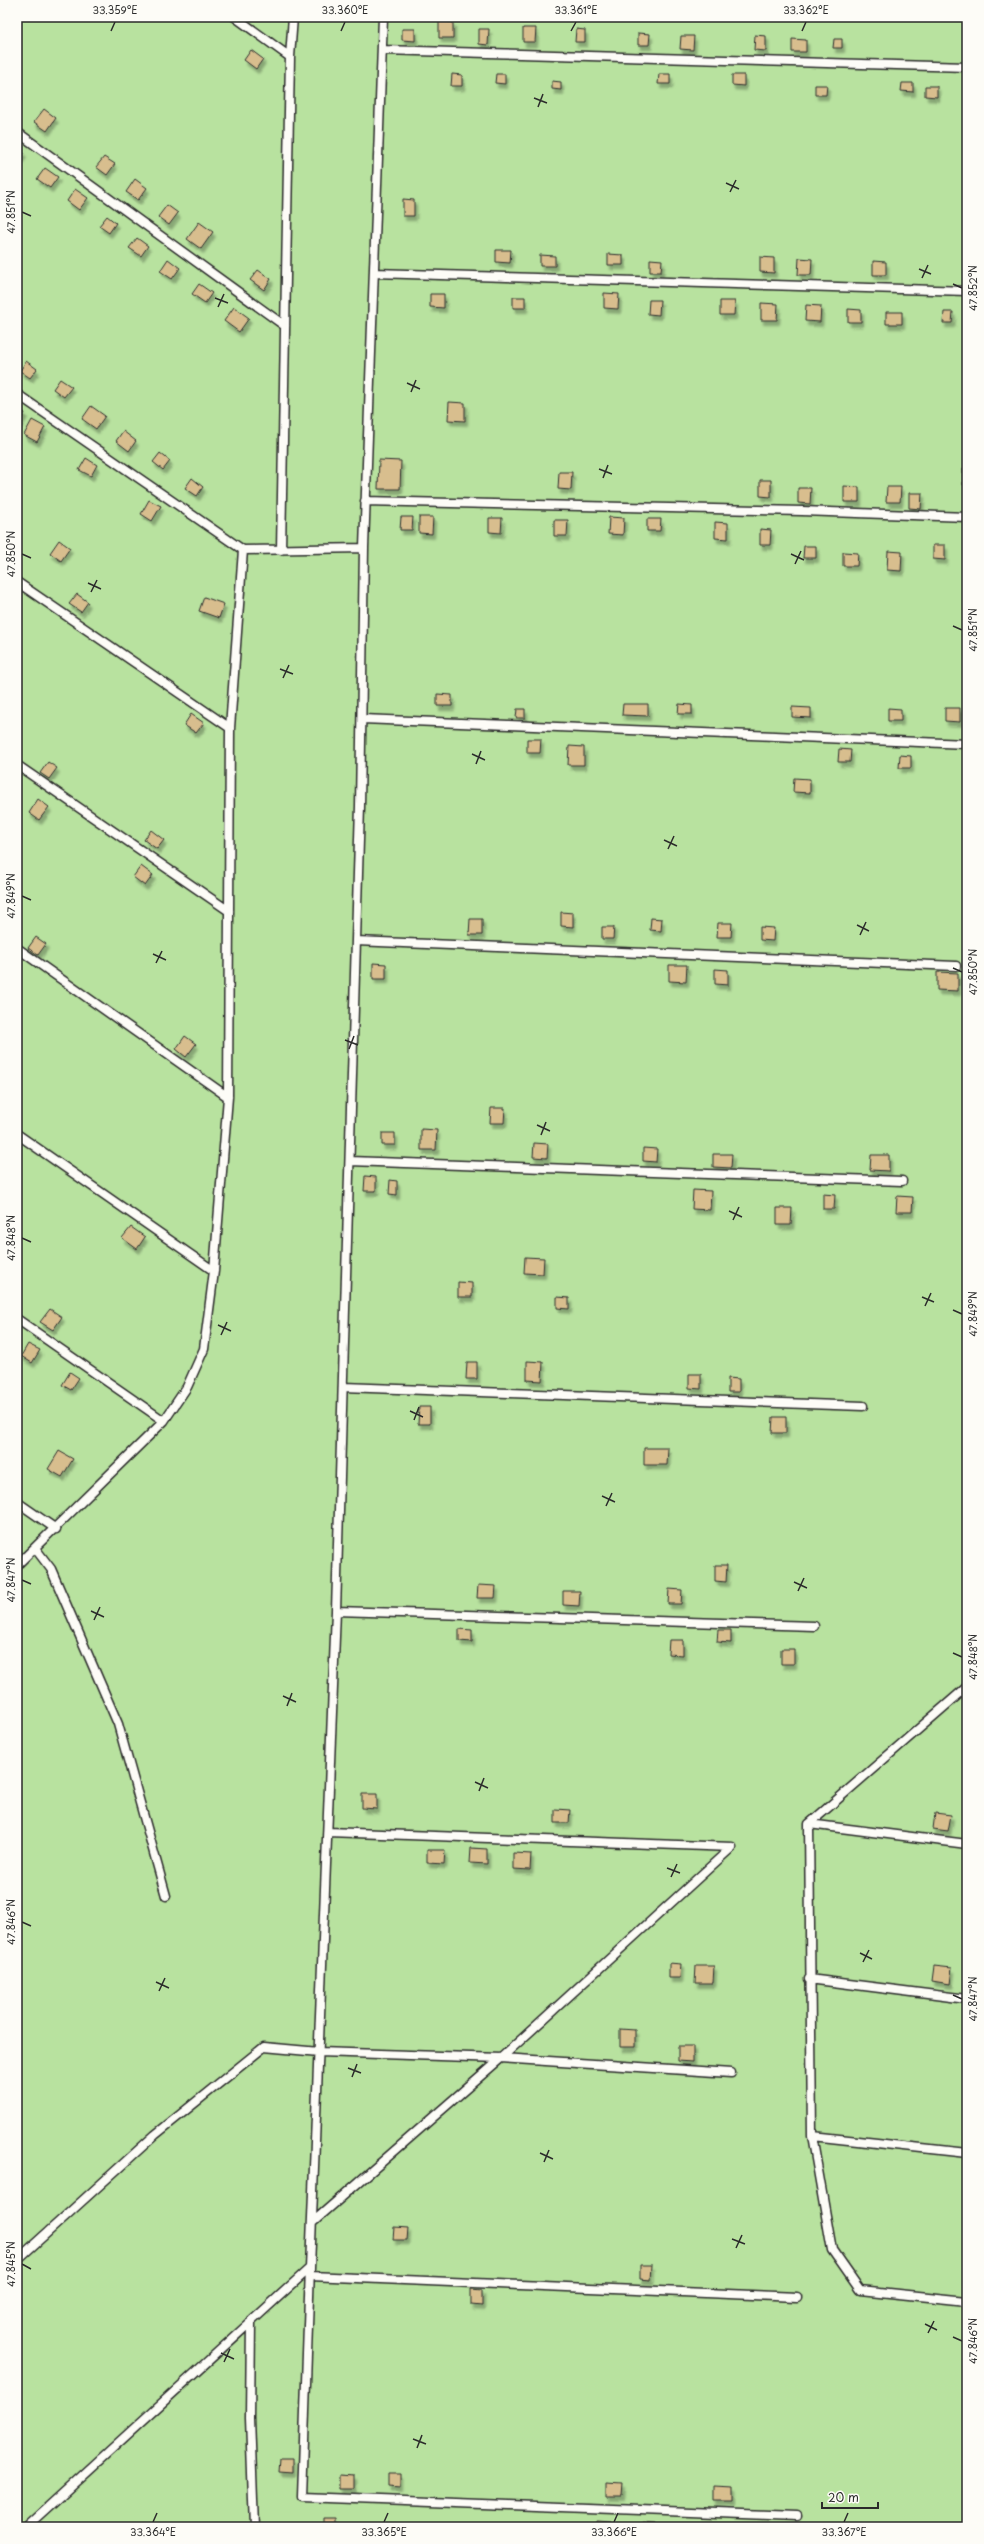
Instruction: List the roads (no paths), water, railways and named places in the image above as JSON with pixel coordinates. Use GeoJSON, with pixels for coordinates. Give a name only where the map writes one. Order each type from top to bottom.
{"type":"FeatureCollection","features":[{"type":"Feature","properties":{"kind":"lane"},"geometry":{"type":"LineString","coordinates":[[235,17],[290,57]]}},
{"type":"Feature","properties":{"kind":"lane"},"geometry":{"type":"LineString","coordinates":[[281,550],[290,57],[293,17]]}},
{"type":"Feature","properties":{"kind":"lane"},"geometry":{"type":"LineString","coordinates":[[383,17],[365,501],[362,719],[336,1611],[302,2497],[797,2516]]}},
{"type":"Feature","properties":{"kind":"lane"},"geometry":{"type":"LineString","coordinates":[[382,50],[967,67]]}},
{"type":"Feature","properties":{"kind":"lane"},"geometry":{"type":"LineString","coordinates":[[17,132],[285,326]]}},
{"type":"Feature","properties":{"kind":"lane"},"geometry":{"type":"LineString","coordinates":[[374,273],[967,291]]}},
{"type":"Feature","properties":{"kind":"lane"},"geometry":{"type":"LineString","coordinates":[[17,394],[244,550],[364,548]]}},
{"type":"Feature","properties":{"kind":"lane"},"geometry":{"type":"LineString","coordinates":[[365,501],[802,511],[967,517]]}},
{"type":"Feature","properties":{"kind":"lane"},"geometry":{"type":"LineString","coordinates":[[17,1565],[56,1529],[164,1421],[186,1387],[204,1349],[214,1271],[228,1097],[230,728],[244,550]]}},
{"type":"Feature","properties":{"kind":"lane"},"geometry":{"type":"LineString","coordinates":[[17,582],[230,728]]}},
{"type":"Feature","properties":{"kind":"lane"},"geometry":{"type":"LineString","coordinates":[[362,719],[967,744]]}},
{"type":"Feature","properties":{"kind":"lane"},"geometry":{"type":"LineString","coordinates":[[17,766],[230,911]]}},
{"type":"Feature","properties":{"kind":"lane"},"geometry":{"type":"LineString","coordinates":[[356,941],[956,966]]}},
{"type":"Feature","properties":{"kind":"lane"},"geometry":{"type":"LineString","coordinates":[[17,948],[228,1097]]}},
{"type":"Feature","properties":{"kind":"lane"},"geometry":{"type":"LineString","coordinates":[[17,1134],[214,1271]]}},
{"type":"Feature","properties":{"kind":"lane"},"geometry":{"type":"LineString","coordinates":[[350,1161],[902,1181]]}},
{"type":"Feature","properties":{"kind":"lane"},"geometry":{"type":"LineString","coordinates":[[17,1319],[164,1421]]}},
{"type":"Feature","properties":{"kind":"lane"},"geometry":{"type":"LineString","coordinates":[[343,1388],[863,1406]]}},
{"type":"Feature","properties":{"kind":"lane"},"geometry":{"type":"LineString","coordinates":[[17,1502],[56,1529]]}},
{"type":"Feature","properties":{"kind":"lane"},"geometry":{"type":"LineString","coordinates":[[35,1548],[51,1569],[118,1724],[166,1896]]}},
{"type":"Feature","properties":{"kind":"lane"},"geometry":{"type":"LineString","coordinates":[[336,1611],[814,1626]]}},
{"type":"Feature","properties":{"kind":"lane"},"geometry":{"type":"LineString","coordinates":[[967,1687],[809,1824],[809,1979],[812,2136],[832,2250],[860,2290],[967,2301]]}},
{"type":"Feature","properties":{"kind":"lane"},"geometry":{"type":"LineString","coordinates":[[809,1824],[967,1844]]}},
{"type":"Feature","properties":{"kind":"lane"},"geometry":{"type":"LineString","coordinates":[[313,2222],[501,2058],[732,1847],[328,1832]]}},
{"type":"Feature","properties":{"kind":"lane"},"geometry":{"type":"LineString","coordinates":[[809,1979],[967,1999]]}},
{"type":"Feature","properties":{"kind":"lane"},"geometry":{"type":"LineString","coordinates":[[17,2260],[155,2135],[264,2047],[319,2052],[501,2058],[732,2073]]}},
{"type":"Feature","properties":{"kind":"lane"},"geometry":{"type":"LineString","coordinates":[[812,2136],[967,2153]]}},
{"type":"Feature","properties":{"kind":"lane"},"geometry":{"type":"LineString","coordinates":[[26,2527],[251,2322],[310,2272],[797,2297]]}},
{"type":"Feature","properties":{"kind":"lane"},"geometry":{"type":"LineString","coordinates":[[251,2322],[250,2418],[254,2527]]}}]}
